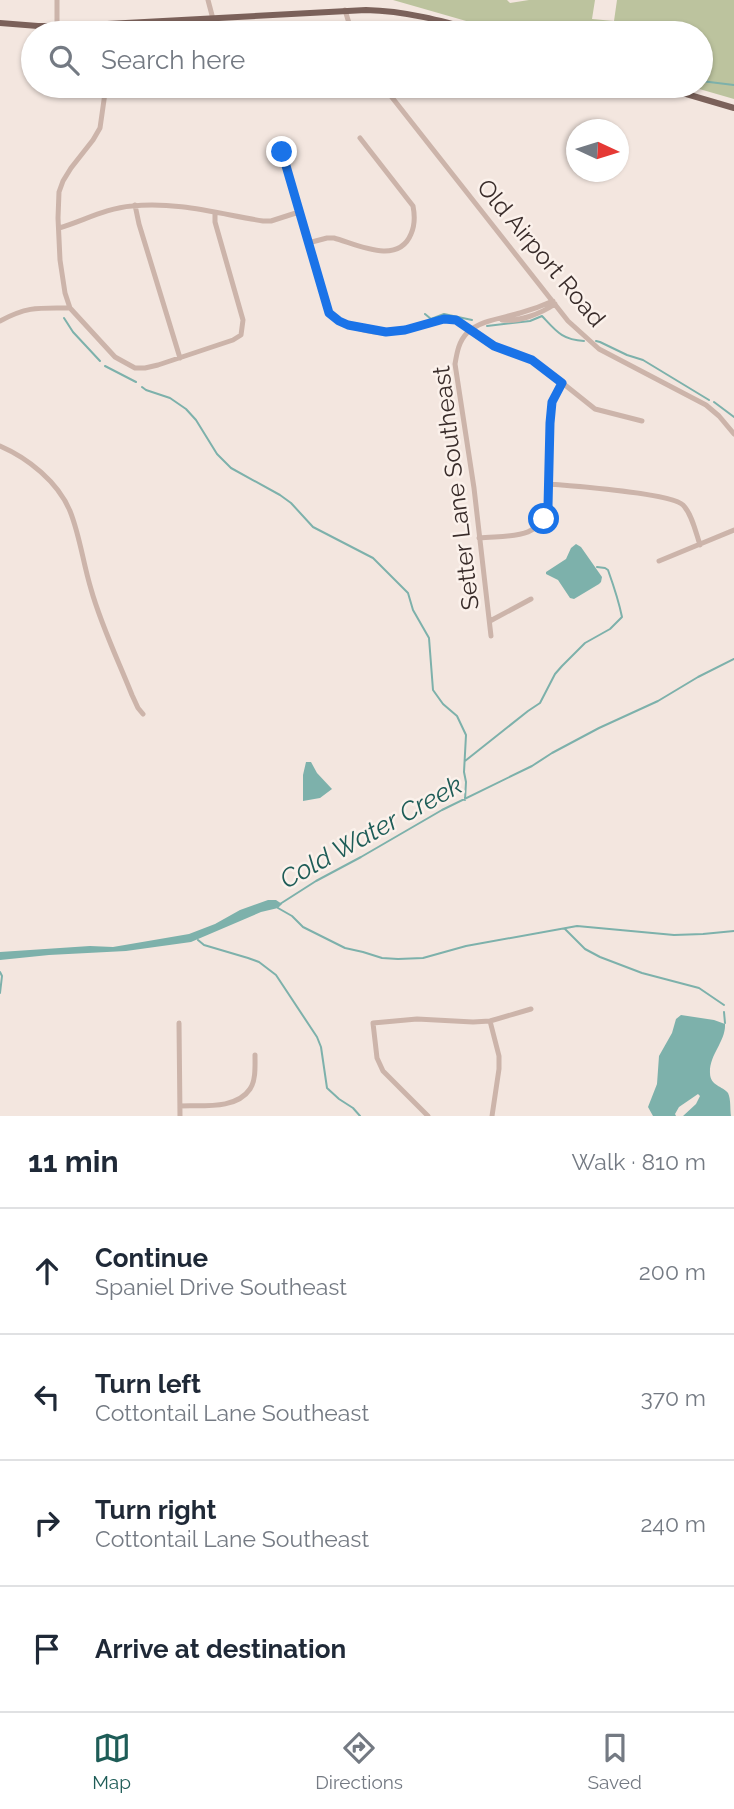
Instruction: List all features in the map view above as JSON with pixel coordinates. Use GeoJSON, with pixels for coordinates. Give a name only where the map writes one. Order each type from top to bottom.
{"type":"FeatureCollection","features":[{"type":"Feature","properties":{"kind":"main road"},"geometry":{"type":"LineString","coordinates":[[345,10],[346,0]]}},
{"type":"Feature","properties":{"kind":"main road"},"geometry":{"type":"LineString","coordinates":[[172,21],[345,10],[378,10],[442,21]]}},
{"type":"Feature","properties":{"kind":"main road"},"geometry":{"type":"LineString","coordinates":[[0,23],[21,24]]}},
{"type":"Feature","properties":{"kind":"main road"},"geometry":{"type":"LineString","coordinates":[[700,98],[734,108]]}},
{"type":"Feature","properties":{"kind":"street"},"geometry":{"type":"LineString","coordinates":[[57,0],[57,21]]}},
{"type":"Feature","properties":{"kind":"street"},"geometry":{"type":"LineString","coordinates":[[208,0],[213,19]]}},
{"type":"Feature","properties":{"kind":"street"},"geometry":{"type":"LineString","coordinates":[[345,10],[348,21]]}},
{"type":"Feature","properties":{"kind":"street"},"geometry":{"type":"LineString","coordinates":[[104,98],[100,128],[71,168],[59,192],[58,228],[65,293],[71,308],[115,357],[129,366],[145,369],[241,335],[243,329],[240,310],[215,222],[215,213]]}},
{"type":"Feature","properties":{"kind":"street","name":"Old Airport Road"},"geometry":{"type":"LineString","coordinates":[[392,98],[568,321],[599,349],[703,403],[719,416],[734,434]]}},
{"type":"Feature","properties":{"kind":"street"},"geometry":{"type":"LineString","coordinates":[[308,243],[334,238],[376,251],[386,251],[405,243],[411,234],[415,217],[413,206],[360,138]]}},
{"type":"Feature","properties":{"kind":"street"},"geometry":{"type":"LineString","coordinates":[[282,152],[326,307],[339,321],[361,328],[392,332],[434,321],[456,320],[494,346],[532,360],[595,410],[642,421]]}},
{"type":"Feature","properties":{"kind":"street"},"geometry":{"type":"LineString","coordinates":[[58,228],[135,205],[168,206],[271,221],[299,212]]}},
{"type":"Feature","properties":{"kind":"street"},"geometry":{"type":"LineString","coordinates":[[135,205],[180,358]]}},
{"type":"Feature","properties":{"kind":"street"},"geometry":{"type":"LineString","coordinates":[[471,329],[499,319],[510,321],[522,318],[547,310],[554,303]]}},
{"type":"Feature","properties":{"kind":"street"},"geometry":{"type":"LineString","coordinates":[[0,321],[29,309],[71,308]]}},
{"type":"Feature","properties":{"kind":"street","name":"Setter Lane Southeast"},"geometry":{"type":"LineString","coordinates":[[471,329],[461,340],[455,364],[491,636]]}},
{"type":"Feature","properties":{"kind":"street"},"geometry":{"type":"LineString","coordinates":[[480,538],[523,534],[537,527],[547,513],[552,402],[562,383]]}},
{"type":"Feature","properties":{"kind":"street"},"geometry":{"type":"LineString","coordinates":[[0,446],[22,457],[39,471],[52,484],[69,509],[91,590],[132,695],[143,714]]}},
{"type":"Feature","properties":{"kind":"street"},"geometry":{"type":"LineString","coordinates":[[549,484],[648,494],[680,502],[686,509],[701,545]]}},
{"type":"Feature","properties":{"kind":"street"},"geometry":{"type":"LineString","coordinates":[[659,561],[734,530]]}},
{"type":"Feature","properties":{"kind":"street"},"geometry":{"type":"LineString","coordinates":[[489,621],[531,599]]}},
{"type":"Feature","properties":{"kind":"street"},"geometry":{"type":"LineString","coordinates":[[428,1116],[383,1071],[379,1064],[373,1023],[417,1019],[490,1021],[531,1009]]}},
{"type":"Feature","properties":{"kind":"street"},"geometry":{"type":"LineString","coordinates":[[490,1021],[499,1056],[492,1116]]}},
{"type":"Feature","properties":{"kind":"street"},"geometry":{"type":"LineString","coordinates":[[179,1023],[180,1116]]}},
{"type":"Feature","properties":{"kind":"street"},"geometry":{"type":"LineString","coordinates":[[180,1106],[229,1103],[241,1098],[251,1088],[255,1073],[255,1055]]}},
{"type":"Feature","properties":{"kind":"green space"},"geometry":{"type":"Polygon","coordinates":[[[393,0],[507,0],[510,3],[529,0],[595,0],[592,19],[614,21],[466,21],[393,0]]]}},
{"type":"Feature","properties":{"kind":"green space"},"geometry":{"type":"Polygon","coordinates":[[[617,0],[734,0],[734,99],[713,93],[713,21],[614,21],[617,0]]]}},
{"type":"Feature","properties":{"kind":"water"},"geometry":{"type":"Polygon","coordinates":[[[576,544],[602,577],[599,584],[574,599],[570,598],[558,580],[546,572],[566,559],[576,544]]]}},
{"type":"Feature","properties":{"kind":"water"},"geometry":{"type":"Polygon","coordinates":[[[306,762],[311,762],[332,789],[320,798],[303,801],[303,775],[306,762]]]}},
{"type":"Feature","properties":{"kind":"water"},"geometry":{"type":"Polygon","coordinates":[[[268,900],[276,900],[282,904],[278,908],[261,912],[191,942],[126,951],[0,960],[0,952],[113,947],[189,934],[268,900]]]}},
{"type":"Feature","properties":{"kind":"water"},"geometry":{"type":"Polygon","coordinates":[[[681,1015],[725,1024],[710,1073],[714,1083],[728,1093],[731,1116],[683,1116],[696,1104],[700,1096],[698,1094],[679,1107],[676,1116],[653,1116],[648,1107],[657,1084],[659,1056],[672,1033],[676,1019],[681,1015]]]}},
{"type":"Feature","properties":{"kind":"waterway"},"geometry":{"type":"LineString","coordinates":[[713,82],[734,85]]}},
{"type":"Feature","properties":{"kind":"waterway"},"geometry":{"type":"LineString","coordinates":[[425,314],[431,319],[444,314],[472,320]]}},
{"type":"Feature","properties":{"kind":"waterway"},"geometry":{"type":"LineString","coordinates":[[487,326],[530,321],[542,316],[565,337],[584,341]]}},
{"type":"Feature","properties":{"kind":"waterway"},"geometry":{"type":"LineString","coordinates":[[64,318],[100,361]]}},
{"type":"Feature","properties":{"kind":"waterway"},"geometry":{"type":"LineString","coordinates":[[596,341],[643,360],[709,400]]}},
{"type":"Feature","properties":{"kind":"waterway"},"geometry":{"type":"LineString","coordinates":[[105,366],[136,382]]}},
{"type":"Feature","properties":{"kind":"waterway"},"geometry":{"type":"LineString","coordinates":[[142,387],[170,398],[186,409],[217,454],[231,468],[280,495],[313,527],[373,558],[408,593],[413,610],[429,638],[433,690],[443,704],[457,716],[466,735],[465,800]]}},
{"type":"Feature","properties":{"kind":"waterway"},"geometry":{"type":"LineString","coordinates":[[714,402],[734,417]]}},
{"type":"Feature","properties":{"kind":"waterway"},"geometry":{"type":"LineString","coordinates":[[465,761],[540,703],[562,666],[585,643],[610,629],[622,617],[608,570],[597,567]]}},
{"type":"Feature","properties":{"kind":"waterway","name":"Cold Water Creek"},"geometry":{"type":"LineString","coordinates":[[280,904],[442,810],[532,766],[599,728],[658,701],[734,659]]}},
{"type":"Feature","properties":{"kind":"waterway"},"geometry":{"type":"LineString","coordinates":[[278,908],[292,916],[303,927],[345,948],[382,958],[398,959],[423,958],[466,946],[577,926],[674,935],[734,931]]}},
{"type":"Feature","properties":{"kind":"waterway"},"geometry":{"type":"LineString","coordinates":[[565,929],[585,949],[600,957],[642,973],[699,988],[724,1005]]}},
{"type":"Feature","properties":{"kind":"waterway"},"geometry":{"type":"LineString","coordinates":[[198,940],[204,945],[259,962],[276,975],[317,1037],[327,1088],[360,1116]]}},
{"type":"Feature","properties":{"kind":"waterway"},"geometry":{"type":"LineString","coordinates":[[0,972],[0,993]]}},
{"type":"Feature","properties":{"kind":"waterway"},"geometry":{"type":"LineString","coordinates":[[724,1012],[725,1023]]}},
{"type":"Feature","properties":{"kind":"route"},"geometry":{"type":"LineString","coordinates":[[282,152],[329,313],[348,325],[386,332],[405,330],[444,319],[456,320],[484,341],[532,360],[562,383],[552,402],[548,506],[544,519]]}}]}
